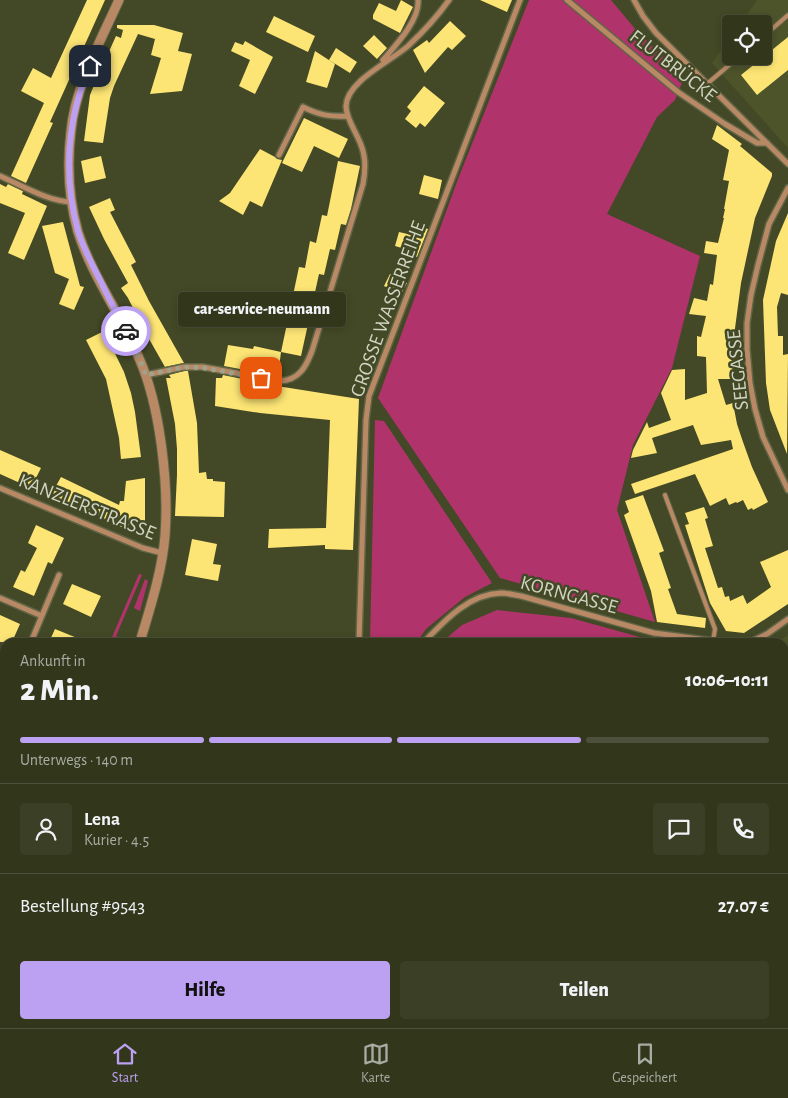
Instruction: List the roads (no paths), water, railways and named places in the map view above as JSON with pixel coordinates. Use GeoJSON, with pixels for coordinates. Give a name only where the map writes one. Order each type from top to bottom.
{"type":"FeatureCollection","features":[{"type":"Feature","properties":{"kind":"street"},"geometry":{"type":"LineString","coordinates":[[119,0],[82,82],[70,138],[70,179],[78,232],[146,375],[154,406],[161,450],[165,500],[165,535],[153,596],[141,638]]}},
{"type":"Feature","properties":{"kind":"street"},"geometry":{"type":"LineString","coordinates":[[146,375],[184,367],[203,368],[287,381],[302,372],[312,351],[363,184],[365,158],[360,141],[348,116],[346,104],[354,88],[378,66],[397,44],[418,10],[418,0]]}},
{"type":"Feature","properties":{"kind":"street"},"geometry":{"type":"LineString","coordinates":[[378,66],[406,48],[434,20],[449,0]]}},
{"type":"Feature","properties":{"kind":"street","name":"GROSSE WASSERREIHE"},"geometry":{"type":"LineString","coordinates":[[359,638],[366,420],[369,396],[520,0]]}},
{"type":"Feature","properties":{"kind":"street","name":"FLUTBRÜCKE"},"geometry":{"type":"LineString","coordinates":[[567,0],[678,92],[757,143],[767,142]]}},
{"type":"Feature","properties":{"kind":"street"},"geometry":{"type":"LineString","coordinates":[[634,0],[656,33],[788,164]]}},
{"type":"Feature","properties":{"kind":"street"},"geometry":{"type":"LineString","coordinates":[[279,155],[303,107],[326,116],[348,116]]}},
{"type":"Feature","properties":{"kind":"street"},"geometry":{"type":"LineString","coordinates":[[0,176],[51,199],[72,202]]}},
{"type":"Feature","properties":{"kind":"street","name":"SEEGASSE"},"geometry":{"type":"LineString","coordinates":[[788,188],[769,224],[758,265],[751,295],[747,348],[750,383],[763,437],[788,490]]}},
{"type":"Feature","properties":{"kind":"street","name":"KANZLERSTRASSE"},"geometry":{"type":"LineString","coordinates":[[0,488],[143,548],[162,553]]}},
{"type":"Feature","properties":{"kind":"street"},"geometry":{"type":"LineString","coordinates":[[33,638],[60,575]]}},
{"type":"Feature","properties":{"kind":"street","name":"KORNGASSE"},"geometry":{"type":"LineString","coordinates":[[428,638],[457,610],[482,596],[502,593],[521,596],[654,633],[686,638]]}},
{"type":"Feature","properties":{"kind":"street"},"geometry":{"type":"LineString","coordinates":[[0,598],[42,616]]}},
{"type":"Feature","properties":{"kind":"street"},"geometry":{"type":"LineString","coordinates":[[758,638],[788,619]]}},
{"type":"Feature","properties":{"kind":"lane"},"geometry":{"type":"LineString","coordinates":[[772,29],[788,15]]}},
{"type":"Feature","properties":{"kind":"lane"},"geometry":{"type":"LineString","coordinates":[[708,83],[729,65]]}},
{"type":"Feature","properties":{"kind":"lane"},"geometry":{"type":"LineString","coordinates":[[665,495],[715,630],[713,638]]}},
{"type":"Feature","properties":{"kind":"place","name":"car-service-neumann"},"geometry":{"type":"Point","coordinates":[261,378]}}]}
